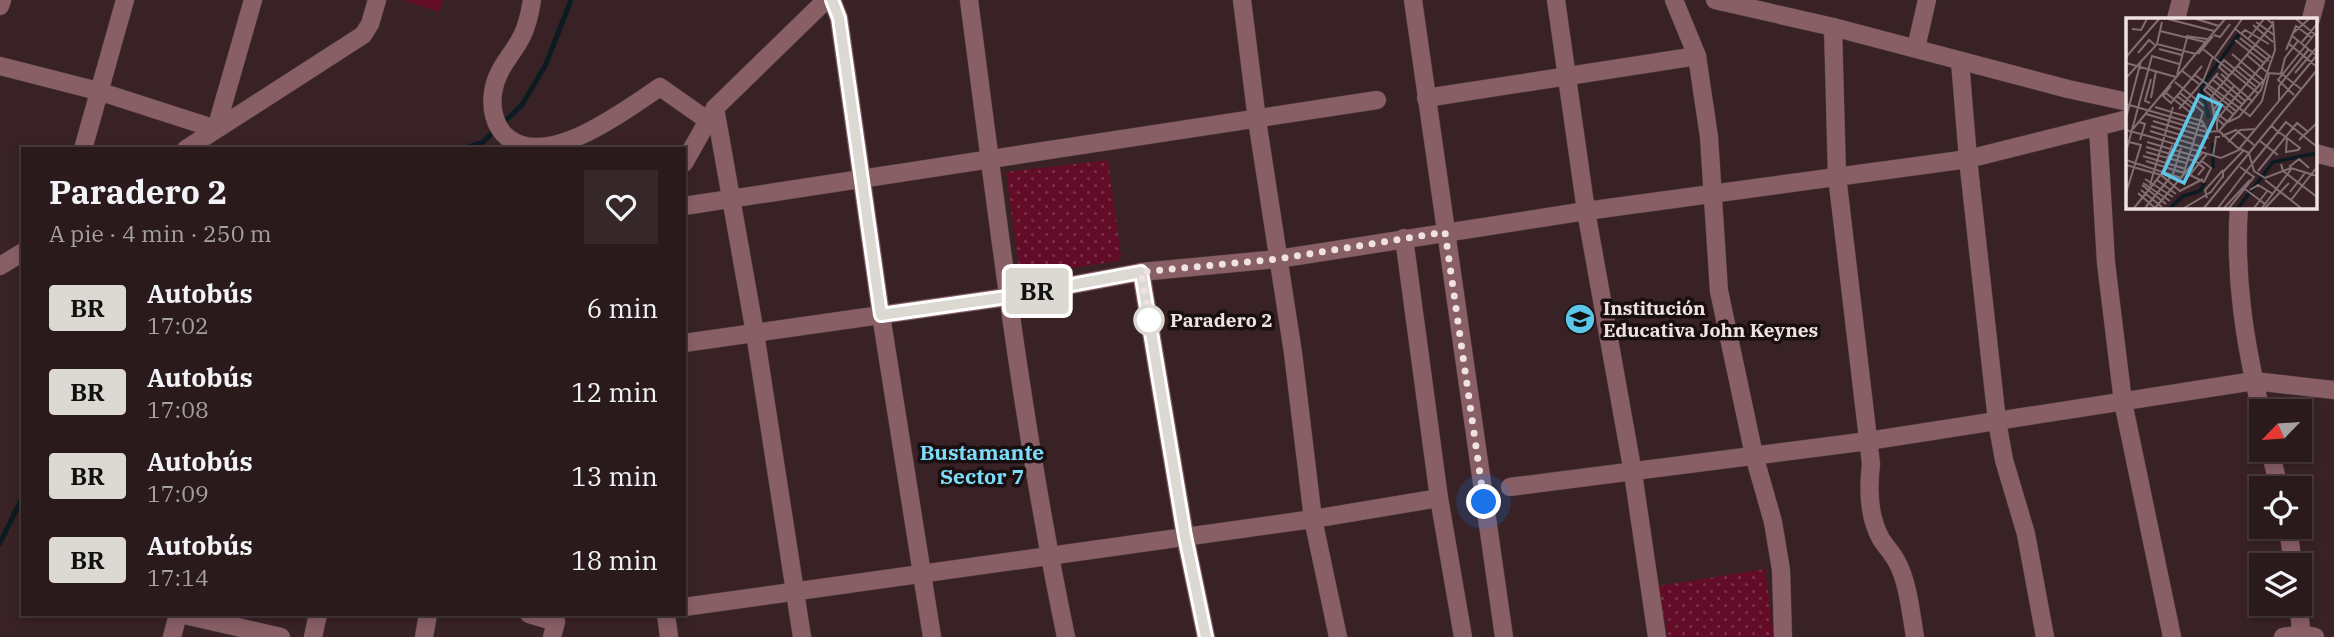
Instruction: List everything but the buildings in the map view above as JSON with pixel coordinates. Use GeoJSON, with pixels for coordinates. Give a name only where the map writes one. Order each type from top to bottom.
{"type":"FeatureCollection","features":[{"type":"Feature","properties":{"kind":"street"},"geometry":{"type":"LineString","coordinates":[[0,6],[2,0]]}},
{"type":"Feature","properties":{"kind":"street"},"geometry":{"type":"LineString","coordinates":[[84,147],[125,0]]}},
{"type":"Feature","properties":{"kind":"street"},"geometry":{"type":"LineString","coordinates":[[216,129],[253,0]]}},
{"type":"Feature","properties":{"kind":"street"},"geometry":{"type":"LineString","coordinates":[[189,147],[363,35],[370,24],[377,0]]}},
{"type":"Feature","properties":{"kind":"street"},"geometry":{"type":"LineString","coordinates":[[527,147],[514,143],[503,134],[496,122],[493,94],[496,76],[528,23],[532,0]]}},
{"type":"Feature","properties":{"kind":"street"},"geometry":{"type":"LineString","coordinates":[[686,159],[711,114],[826,0]]}},
{"type":"Feature","properties":{"kind":"street"},"geometry":{"type":"LineString","coordinates":[[832,0],[839,18],[881,315],[932,637]]}},
{"type":"Feature","properties":{"kind":"street"},"geometry":{"type":"LineString","coordinates":[[969,0],[1007,297],[1049,557],[1066,637]]}},
{"type":"Feature","properties":{"kind":"street"},"geometry":{"type":"LineString","coordinates":[[1242,0],[1257,120],[1293,353],[1313,519],[1338,637]]}},
{"type":"Feature","properties":{"kind":"street"},"geometry":{"type":"LineString","coordinates":[[1413,0],[1504,637]]}},
{"type":"Feature","properties":{"kind":"street"},"geometry":{"type":"LineString","coordinates":[[1556,0],[1586,211],[1633,472],[1657,637]]}},
{"type":"Feature","properties":{"kind":"street"},"geometry":{"type":"LineString","coordinates":[[1674,0],[1697,56],[1710,137],[1719,291],[1754,455],[1773,522],[1781,570],[1783,637]]}},
{"type":"Feature","properties":{"kind":"street"},"geometry":{"type":"LineString","coordinates":[[1716,0],[2126,102]]}},
{"type":"Feature","properties":{"kind":"street"},"geometry":{"type":"LineString","coordinates":[[1916,48],[1927,0]]}},
{"type":"Feature","properties":{"kind":"street"},"geometry":{"type":"LineString","coordinates":[[2176,18],[2180,0]]}},
{"type":"Feature","properties":{"kind":"street"},"geometry":{"type":"LineString","coordinates":[[2311,18],[2316,0]]}},
{"type":"Feature","properties":{"kind":"street"},"geometry":{"type":"LineString","coordinates":[[1833,27],[1837,176],[1871,464],[1869,501],[1881,538],[1898,563],[1915,637]]}},
{"type":"Feature","properties":{"kind":"street"},"geometry":{"type":"LineString","coordinates":[[1426,98],[1697,56]]}},
{"type":"Feature","properties":{"kind":"street"},"geometry":{"type":"LineString","coordinates":[[1960,61],[1997,421],[2004,460],[2026,534],[2045,637]]}},
{"type":"Feature","properties":{"kind":"street"},"geometry":{"type":"LineString","coordinates":[[0,66],[98,91],[216,129]]}},
{"type":"Feature","properties":{"kind":"street"},"geometry":{"type":"LineString","coordinates":[[547,147],[563,143],[597,127],[660,87],[711,114],[732,200],[802,637]]}},
{"type":"Feature","properties":{"kind":"street"},"geometry":{"type":"LineString","coordinates":[[686,206],[1377,100]]}},
{"type":"Feature","properties":{"kind":"street"},"geometry":{"type":"LineString","coordinates":[[686,343],[1007,297],[1141,272],[1278,259],[1586,211],[1968,159],[2126,119]]}},
{"type":"Feature","properties":{"kind":"street"},"geometry":{"type":"LineString","coordinates":[[2098,128],[2106,263],[2123,402],[2172,637]]}},
{"type":"Feature","properties":{"kind":"street"},"geometry":{"type":"LineString","coordinates":[[2316,153],[2334,158]]}},
{"type":"Feature","properties":{"kind":"street"},"geometry":{"type":"LineString","coordinates":[[2239,208],[2237,265],[2242,323],[2258,399]]}},
{"type":"Feature","properties":{"kind":"street"},"geometry":{"type":"LineString","coordinates":[[1405,239],[1439,498],[1463,637]]}},
{"type":"Feature","properties":{"kind":"street"},"geometry":{"type":"LineString","coordinates":[[0,266],[21,253]]}},
{"type":"Feature","properties":{"kind":"street"},"geometry":{"type":"LineString","coordinates":[[1141,272],[1185,536],[1206,637]]}},
{"type":"Feature","properties":{"kind":"street"},"geometry":{"type":"LineString","coordinates":[[1510,487],[1868,441],[2254,381],[2334,390]]}},
{"type":"Feature","properties":{"kind":"street"},"geometry":{"type":"LineString","coordinates":[[686,607],[1313,519],[1439,498]]}},
{"type":"Feature","properties":{"kind":"street"},"geometry":{"type":"LineString","coordinates":[[172,637],[178,616]]}},
{"type":"Feature","properties":{"kind":"street"},"geometry":{"type":"LineString","coordinates":[[188,616],[281,637]]}},
{"type":"Feature","properties":{"kind":"street"},"geometry":{"type":"LineString","coordinates":[[313,637],[318,616]]}},
{"type":"Feature","properties":{"kind":"street"},"geometry":{"type":"LineString","coordinates":[[424,637],[428,616]]}},
{"type":"Feature","properties":{"kind":"street"},"geometry":{"type":"LineString","coordinates":[[536,616],[555,622],[552,637]]}},
{"type":"Feature","properties":{"kind":"street"},"geometry":{"type":"LineString","coordinates":[[666,616],[669,637]]}},
{"type":"Feature","properties":{"kind":"street"},"geometry":{"type":"LineString","coordinates":[[2283,637],[2306,636],[2301,616]]}},
{"type":"Feature","properties":{"kind":"shaded area"},"geometry":{"type":"Polygon","coordinates":[[[403,0],[443,0],[439,12],[403,0]]]}},
{"type":"Feature","properties":{"kind":"shaded area"},"geometry":{"type":"Polygon","coordinates":[[[1108,160],[1121,256],[1118,261],[1026,275],[1020,273],[1006,172],[1108,160]]]}},
{"type":"Feature","properties":{"kind":"shaded area"},"geometry":{"type":"Polygon","coordinates":[[[1765,569],[1774,637],[1668,637],[1658,586],[1765,569]]]}},
{"type":"Feature","properties":{"kind":"waterway"},"geometry":{"type":"LineString","coordinates":[[502,124],[522,105],[546,64],[571,0]]}},
{"type":"Feature","properties":{"kind":"waterway"},"geometry":{"type":"LineString","coordinates":[[468,147],[483,142],[495,130]]}},
{"type":"Feature","properties":{"kind":"waterway"},"geometry":{"type":"LineString","coordinates":[[0,543],[21,500]]}},
{"type":"Feature","properties":{"kind":"bus line","name":"BR"},"geometry":{"type":"LineString","coordinates":[[832,0],[839,18],[881,315],[1007,297],[1141,272],[1185,536],[1206,637]]}},
{"type":"Feature","properties":{"kind":"place","name":"Institución Educativa John Keynes"},"geometry":{"type":"Point","coordinates":[1580,319]}},
{"type":"Feature","properties":{"kind":"place","name":"Paradero 2"},"geometry":{"type":"Point","coordinates":[1149,320]}},
{"type":"Feature","properties":{"kind":"district","name":"Bustamante Sector 7"},"geometry":{"type":"Point","coordinates":[982,464]}},
{"type":"Feature","properties":{"kind":"route"},"geometry":{"type":"LineString","coordinates":[[1149,320],[1150,324],[1141,272],[1278,259],[1445,232],[1484,502]]}}]}
